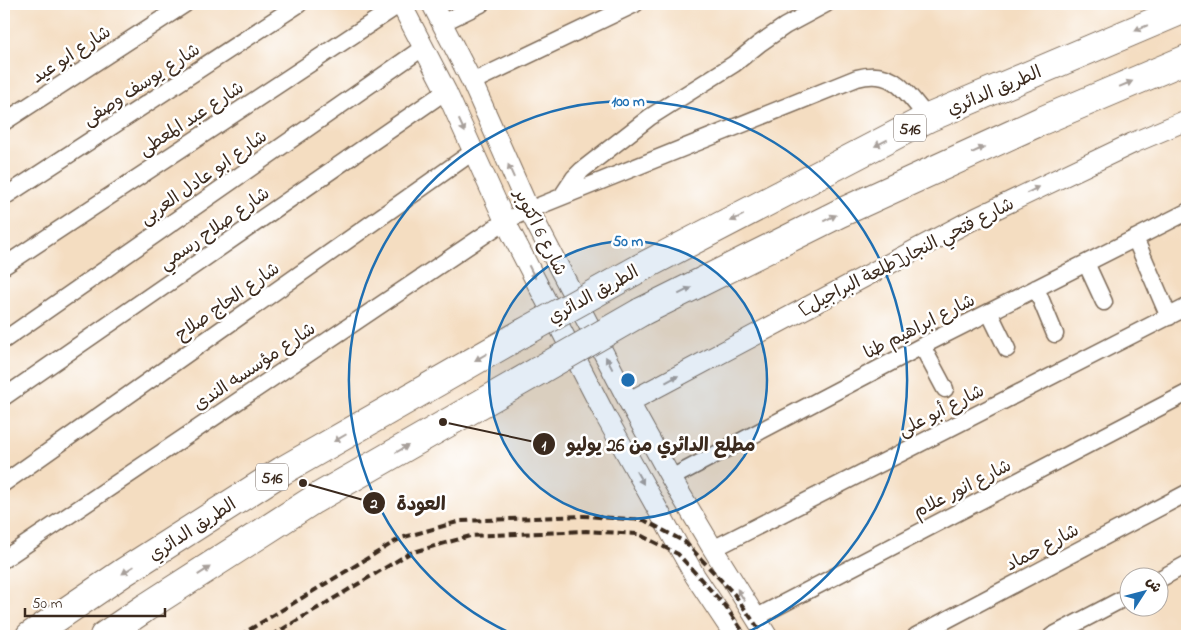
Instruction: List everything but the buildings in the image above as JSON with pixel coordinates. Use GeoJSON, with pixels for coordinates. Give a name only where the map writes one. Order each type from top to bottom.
{"type":"FeatureCollection","features":[{"type":"Feature","properties":{"kind":"highway","name":"الطريق الدائري"},"geometry":{"type":"LineString","coordinates":[[30,636],[124,572],[282,470],[642,267],[928,118],[1187,8]]}},
{"type":"Feature","properties":{"kind":"highway","name":"516"},"geometry":{"type":"LineString","coordinates":[[104,636],[313,500],[641,312],[840,213],[1041,120],[1187,59]]}},
{"type":"Feature","properties":{"kind":"street","name":"شارع ابو عيد"},"geometry":{"type":"LineString","coordinates":[[4,122],[185,4]]}},
{"type":"Feature","properties":{"kind":"street","name":"شارع يوسف وصفى"},"geometry":{"type":"LineString","coordinates":[[4,197],[300,4]]}},
{"type":"Feature","properties":{"kind":"street","name":"شارع 6 اكتوبر"},"geometry":{"type":"LineString","coordinates":[[401,4],[446,91],[505,220],[606,417],[695,576],[731,635]]}},
{"type":"Feature","properties":{"kind":"street","name":"شارع عبد المعطى"},"geometry":{"type":"LineString","coordinates":[[4,266],[401,4]]}},
{"type":"Feature","properties":{"kind":"street","name":"شارع 6 اكتوبر"},"geometry":{"type":"LineString","coordinates":[[432,4],[472,82],[529,210],[629,402],[671,478],[767,636]]}},
{"type":"Feature","properties":{"kind":"street"},"geometry":{"type":"LineString","coordinates":[[442,22],[481,4]]}},
{"type":"Feature","properties":{"kind":"street"},"geometry":{"type":"LineString","coordinates":[[472,82],[635,4]]}},
{"type":"Feature","properties":{"kind":"street"},"geometry":{"type":"LineString","coordinates":[[562,196],[582,170],[650,117],[734,64],[785,26],[826,4]]}},
{"type":"Feature","properties":{"kind":"street","name":"شارع ابو عادل العربى"},"geometry":{"type":"LineString","coordinates":[[4,340],[424,48]]}},
{"type":"Feature","properties":{"kind":"street","name":"شارع مؤسسه الندى"},"geometry":{"type":"LineString","coordinates":[[4,559],[505,220],[857,78],[876,75],[886,77],[895,82],[928,118]]}},
{"type":"Feature","properties":{"kind":"street","name":"شارع صلاح رسمي"},"geometry":{"type":"LineString","coordinates":[[4,397],[446,91]]}},
{"type":"Feature","properties":{"kind":"street","name":"شارع فتحي النجار[طلعة البراجيل]"},"geometry":{"type":"LineString","coordinates":[[629,402],[966,223],[1132,143],[1187,120]]}},
{"type":"Feature","properties":{"kind":"street","name":"شارع الحاج صلاح"},"geometry":{"type":"LineString","coordinates":[[4,483],[474,151]]}},
{"type":"Feature","properties":{"kind":"street","name":"شارع ابراهيم طنا"},"geometry":{"type":"LineString","coordinates":[[671,478],[922,346],[1187,212]]}},
{"type":"Feature","properties":{"kind":"street"},"geometry":{"type":"LineString","coordinates":[[1135,238],[1169,317]]}},
{"type":"Feature","properties":{"kind":"street"},"geometry":{"type":"LineString","coordinates":[[1086,262],[1104,302]]}},
{"type":"Feature","properties":{"kind":"street"},"geometry":{"type":"LineString","coordinates":[[1036,288],[1055,334]]}},
{"type":"Feature","properties":{"kind":"street","name":"شارع أبو على"},"geometry":{"type":"LineString","coordinates":[[713,549],[1187,307]]}},
{"type":"Feature","properties":{"kind":"street"},"geometry":{"type":"LineString","coordinates":[[989,312],[1007,349]]}},
{"type":"Feature","properties":{"kind":"street"},"geometry":{"type":"LineString","coordinates":[[922,346],[945,389]]}},
{"type":"Feature","properties":{"kind":"street","name":"شارع انور علام"},"geometry":{"type":"LineString","coordinates":[[755,618],[1187,393]]}},
{"type":"Feature","properties":{"kind":"street","name":"شارع حماد"},"geometry":{"type":"LineString","coordinates":[[916,636],[1187,493]]}},
{"type":"Feature","properties":{"kind":"street"},"geometry":{"type":"LineString","coordinates":[[1168,574],[1187,564]]}},
{"type":"Feature","properties":{"kind":"street"},"geometry":{"type":"LineString","coordinates":[[1052,636],[1118,601]]}},
{"type":"Feature","properties":{"kind":"railway"},"geometry":{"type":"LineString","coordinates":[[239,636],[401,538],[461,521],[584,516],[644,520],[685,542],[734,594],[764,636]]}},
{"type":"Feature","properties":{"kind":"railway"},"geometry":{"type":"LineString","coordinates":[[271,636],[410,553],[470,536],[586,531],[638,534],[678,554],[725,606],[746,636]]}},
{"type":"Feature","properties":{"kind":"place","name":"مطلع الدائري من 26 يوليو"},"geometry":{"type":"Point","coordinates":[443,422]}},
{"type":"Feature","properties":{"kind":"place","name":"العودة"},"geometry":{"type":"Point","coordinates":[303,483]}}]}
